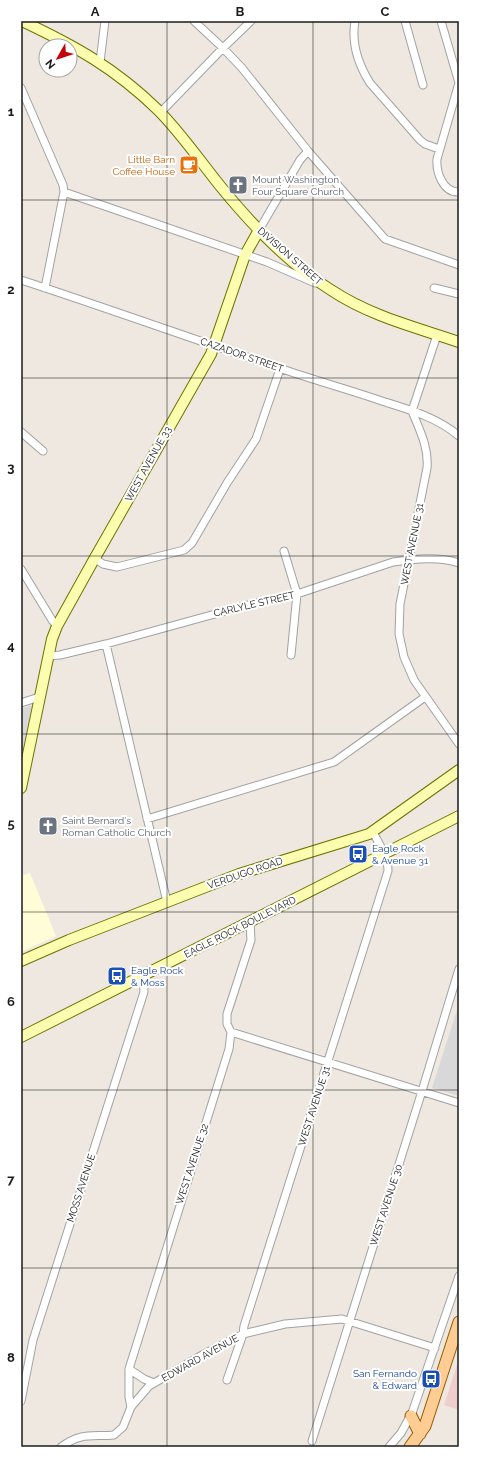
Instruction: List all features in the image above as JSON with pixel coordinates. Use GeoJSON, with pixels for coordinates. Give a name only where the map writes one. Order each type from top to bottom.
{"type":"FeatureCollection","features":[{"type":"Feature","properties":{"kind":"main road"},"geometry":{"type":"LineString","coordinates":[[410,1447],[420,1434],[432,1405],[459,1322]]}},
{"type":"Feature","properties":{"kind":"main road"},"geometry":{"type":"LineString","coordinates":[[411,1416],[420,1434]]}},
{"type":"Feature","properties":{"kind":"street","name":"DIVISION STREET"},"geometry":{"type":"LineString","coordinates":[[22,21],[63,40],[100,62],[139,92],[160,113],[259,230],[302,269],[330,290],[375,314],[459,342]]}},
{"type":"Feature","properties":{"kind":"street"},"geometry":{"type":"LineString","coordinates":[[100,62],[105,21]]}},
{"type":"Feature","properties":{"kind":"street"},"geometry":{"type":"LineString","coordinates":[[194,21],[242,68],[308,151],[385,239],[459,265]]}},
{"type":"Feature","properties":{"kind":"street"},"geometry":{"type":"LineString","coordinates":[[160,113],[251,21]]}},
{"type":"Feature","properties":{"kind":"street"},"geometry":{"type":"LineString","coordinates":[[354,21],[354,37],[357,56],[370,83],[420,140],[425,144],[439,149]]}},
{"type":"Feature","properties":{"kind":"street"},"geometry":{"type":"LineString","coordinates":[[405,21],[423,85]]}},
{"type":"Feature","properties":{"kind":"street"},"geometry":{"type":"LineString","coordinates":[[442,21],[459,83],[439,149],[437,171],[443,182],[456,192]]}},
{"type":"Feature","properties":{"kind":"street"},"geometry":{"type":"LineString","coordinates":[[21,88],[63,185],[64,192],[45,288]]}},
{"type":"Feature","properties":{"kind":"street","name":"WEST AVENUE 33"},"geometry":{"type":"LineString","coordinates":[[21,788],[52,638],[57,626],[215,346],[245,255],[300,160],[308,151]]}},
{"type":"Feature","properties":{"kind":"street"},"geometry":{"type":"LineString","coordinates":[[64,192],[274,265],[330,290]]}},
{"type":"Feature","properties":{"kind":"street","name":"CAZADOR STREET"},"geometry":{"type":"LineString","coordinates":[[21,280],[412,411],[441,423],[459,436]]}},
{"type":"Feature","properties":{"kind":"street"},"geometry":{"type":"LineString","coordinates":[[434,288],[459,294]]}},
{"type":"Feature","properties":{"kind":"street"},"geometry":{"type":"LineString","coordinates":[[412,411],[437,335]]}},
{"type":"Feature","properties":{"kind":"street"},"geometry":{"type":"LineString","coordinates":[[94,558],[103,564],[117,567],[184,550],[192,543],[227,483],[256,439],[280,368]]}},
{"type":"Feature","properties":{"kind":"street","name":"WEST AVENUE 31"},"geometry":{"type":"LineString","coordinates":[[412,411],[425,443],[428,462],[400,604],[399,634],[408,667],[414,680],[459,744]]}},
{"type":"Feature","properties":{"kind":"street"},"geometry":{"type":"LineString","coordinates":[[21,432],[43,451]]}},
{"type":"Feature","properties":{"kind":"street"},"geometry":{"type":"LineString","coordinates":[[284,551],[297,594],[291,655]]}},
{"type":"Feature","properties":{"kind":"street","name":"CARLYLE STREET"},"geometry":{"type":"LineString","coordinates":[[48,656],[60,655],[106,644],[244,606],[297,594],[394,562],[409,559],[435,559],[459,563]]}},
{"type":"Feature","properties":{"kind":"street"},"geometry":{"type":"LineString","coordinates":[[21,569],[57,626]]}},
{"type":"Feature","properties":{"kind":"street"},"geometry":{"type":"LineString","coordinates":[[106,644],[167,902]]}},
{"type":"Feature","properties":{"kind":"street"},"geometry":{"type":"LineString","coordinates":[[21,703],[39,697]]}},
{"type":"Feature","properties":{"kind":"street"},"geometry":{"type":"LineString","coordinates":[[147,819],[334,762],[425,697]]}},
{"type":"Feature","properties":{"kind":"street","name":"VERDUGO ROAD"},"geometry":{"type":"LineString","coordinates":[[21,961],[69,940],[239,874],[373,832],[459,770]]}},
{"type":"Feature","properties":{"kind":"street","name":"EAGLE ROCK BOULEVARD"},"geometry":{"type":"LineString","coordinates":[[21,1037],[459,816]]}},
{"type":"Feature","properties":{"kind":"street","name":"WEST AVENUE 31"},"geometry":{"type":"LineString","coordinates":[[227,1380],[243,1334],[244,1326],[388,871],[384,854],[373,832]]}},
{"type":"Feature","properties":{"kind":"street","name":"WEST AVENUE 32"},"geometry":{"type":"LineString","coordinates":[[131,1407],[129,1397],[129,1369],[229,1049],[231,1032],[227,1024],[227,1014],[251,940],[250,922]]}},
{"type":"Feature","properties":{"kind":"street","name":"WEST AVENUE 30"},"geometry":{"type":"LineString","coordinates":[[312,1441],[459,970]]}},
{"type":"Feature","properties":{"kind":"street","name":"MOSS AVENUE"},"geometry":{"type":"LineString","coordinates":[[21,1401],[33,1340],[144,992],[143,976]]}},
{"type":"Feature","properties":{"kind":"street"},"geometry":{"type":"LineString","coordinates":[[231,1032],[459,1103]]}},
{"type":"Feature","properties":{"kind":"street"},"geometry":{"type":"LineString","coordinates":[[389,1447],[401,1433],[411,1416],[459,1276]]}},
{"type":"Feature","properties":{"kind":"street","name":"EDWARD AVENUE"},"geometry":{"type":"LineString","coordinates":[[61,1447],[80,1436],[114,1435],[123,1427],[131,1407],[149,1386],[204,1354],[243,1334],[285,1324],[342,1319],[435,1348]]}},
{"type":"Feature","properties":{"kind":"street"},"geometry":{"type":"LineString","coordinates":[[129,1369],[144,1380],[154,1383]]}},
{"type":"Feature","properties":{"kind":"shaded area"},"geometry":{"type":"Polygon","coordinates":[[[32,705],[21,758],[21,709],[32,705]]]}},
{"type":"Feature","properties":{"kind":"shaded area"},"geometry":{"type":"Polygon","coordinates":[[[30,873],[56,936],[21,952],[21,876],[30,873]]]}},
{"type":"Feature","properties":{"kind":"shaded area"},"geometry":{"type":"Polygon","coordinates":[[[459,1004],[459,1096],[432,1088],[459,1004]]]}},
{"type":"Feature","properties":{"kind":"shaded area"},"geometry":{"type":"Polygon","coordinates":[[[459,1359],[459,1410],[444,1405],[459,1359]]]}},
{"type":"Feature","properties":{"kind":"place","name":"Little Barn Coffee House"},"geometry":{"type":"Point","coordinates":[189,165]}},
{"type":"Feature","properties":{"kind":"place","name":"Mount Washington Four Square Church"},"geometry":{"type":"Point","coordinates":[238,185]}},
{"type":"Feature","properties":{"kind":"place","name":"Saint Bernard's Roman Catholic Church"},"geometry":{"type":"Point","coordinates":[48,826]}},
{"type":"Feature","properties":{"kind":"place","name":"Eagle Rock & Avenue 31"},"geometry":{"type":"Point","coordinates":[358,854]}},
{"type":"Feature","properties":{"kind":"place","name":"Eagle Rock & Moss"},"geometry":{"type":"Point","coordinates":[117,976]}},
{"type":"Feature","properties":{"kind":"place","name":"San Fernando & Edward"},"geometry":{"type":"Point","coordinates":[431,1379]}}]}
